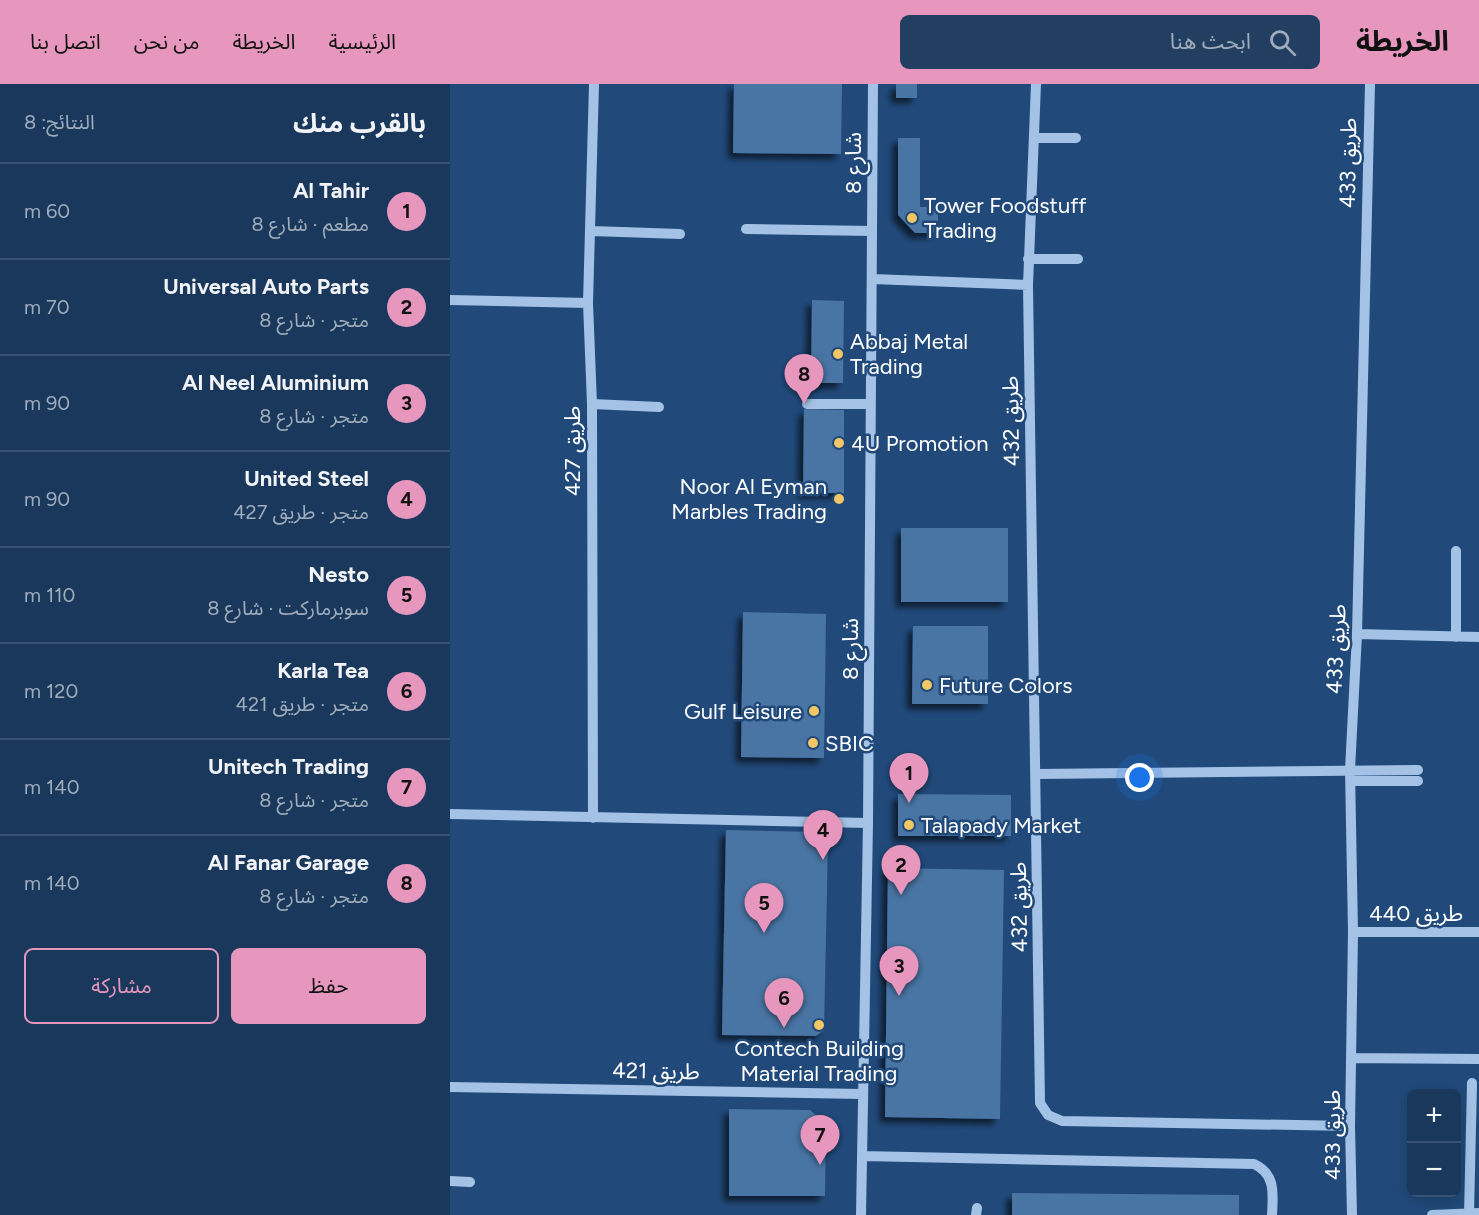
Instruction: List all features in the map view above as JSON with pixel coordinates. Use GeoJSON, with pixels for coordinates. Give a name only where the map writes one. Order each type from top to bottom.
{"type":"FeatureCollection","features":[{"type":"Feature","properties":{"kind":"street","name":"طريق 427"},"geometry":{"type":"LineString","coordinates":[[594,84],[592,231],[588,303],[592,404],[594,818]]}},
{"type":"Feature","properties":{"kind":"street","name":"شارع 8"},"geometry":{"type":"LineString","coordinates":[[861,1215],[868,823],[873,84]]}},
{"type":"Feature","properties":{"kind":"street","name":"طريق 432"},"geometry":{"type":"LineString","coordinates":[[1036,84],[1028,285],[1037,774],[1040,1103],[1048,1115],[1062,1121],[1350,1126]]}},
{"type":"Feature","properties":{"kind":"street","name":"طريق 433"},"geometry":{"type":"LineString","coordinates":[[1352,1215],[1350,1126],[1353,933],[1350,775],[1358,634],[1370,84]]}},
{"type":"Feature","properties":{"kind":"street"},"geometry":{"type":"LineString","coordinates":[[1035,138],[1076,138]]}},
{"type":"Feature","properties":{"kind":"street"},"geometry":{"type":"LineString","coordinates":[[746,229],[872,231]]}},
{"type":"Feature","properties":{"kind":"street"},"geometry":{"type":"LineString","coordinates":[[592,231],[680,234]]}},
{"type":"Feature","properties":{"kind":"street"},"geometry":{"type":"LineString","coordinates":[[1029,263],[1078,263]]}},
{"type":"Feature","properties":{"kind":"street"},"geometry":{"type":"LineString","coordinates":[[872,279],[1028,285]]}},
{"type":"Feature","properties":{"kind":"street"},"geometry":{"type":"LineString","coordinates":[[450,300],[588,303]]}},
{"type":"Feature","properties":{"kind":"street"},"geometry":{"type":"LineString","coordinates":[[592,404],[659,406]]}},
{"type":"Feature","properties":{"kind":"street"},"geometry":{"type":"LineString","coordinates":[[807,404],[870,404]]}},
{"type":"Feature","properties":{"kind":"street"},"geometry":{"type":"LineString","coordinates":[[1455,637],[1456,551]]}},
{"type":"Feature","properties":{"kind":"street"},"geometry":{"type":"LineString","coordinates":[[1358,634],[1479,637]]}},
{"type":"Feature","properties":{"kind":"street"},"geometry":{"type":"LineString","coordinates":[[1037,774],[1418,776]]}},
{"type":"Feature","properties":{"kind":"street"},"geometry":{"type":"LineString","coordinates":[[450,814],[868,823]]}},
{"type":"Feature","properties":{"kind":"street","name":"طريق 440"},"geometry":{"type":"LineString","coordinates":[[1353,933],[1479,932]]}},
{"type":"Feature","properties":{"kind":"street"},"geometry":{"type":"LineString","coordinates":[[1351,1058],[1479,1059]]}},
{"type":"Feature","properties":{"kind":"street"},"geometry":{"type":"LineString","coordinates":[[1432,1215],[1474,1213],[1472,1083]]}},
{"type":"Feature","properties":{"kind":"street","name":"طريق 421"},"geometry":{"type":"LineString","coordinates":[[450,1087],[862,1094]]}},
{"type":"Feature","properties":{"kind":"street"},"geometry":{"type":"LineString","coordinates":[[862,1156],[1254,1164],[1269,1174],[1272,1182],[1272,1215]]}},
{"type":"Feature","properties":{"kind":"street"},"geometry":{"type":"LineString","coordinates":[[450,1182],[470,1182]]}},
{"type":"Feature","properties":{"kind":"building"},"geometry":{"type":"Polygon","coordinates":[[[734,84],[842,84],[841,154],[733,153],[734,84]]]}},
{"type":"Feature","properties":{"kind":"building"},"geometry":{"type":"Polygon","coordinates":[[[896,84],[917,84],[917,98],[896,98],[896,84]]]}},
{"type":"Feature","properties":{"kind":"building"},"geometry":{"type":"Polygon","coordinates":[[[898,138],[920,138],[920,207],[938,207],[938,233],[915,233],[898,215],[898,138]]]}},
{"type":"Feature","properties":{"kind":"building"},"geometry":{"type":"Polygon","coordinates":[[[812,300],[844,301],[843,383],[811,383],[812,300]]]}},
{"type":"Feature","properties":{"kind":"building"},"geometry":{"type":"Polygon","coordinates":[[[804,409],[844,410],[844,493],[803,493],[804,409]]]}},
{"type":"Feature","properties":{"kind":"building"},"geometry":{"type":"Polygon","coordinates":[[[901,528],[1008,528],[1008,602],[901,602],[901,528]]]}},
{"type":"Feature","properties":{"kind":"building"},"geometry":{"type":"Polygon","coordinates":[[[743,612],[826,614],[824,758],[741,757],[743,612]]]}},
{"type":"Feature","properties":{"kind":"building"},"geometry":{"type":"Polygon","coordinates":[[[913,626],[988,626],[988,704],[912,704],[913,626]]]}},
{"type":"Feature","properties":{"kind":"building"},"geometry":{"type":"Polygon","coordinates":[[[898,794],[1011,795],[1011,836],[898,836],[898,794]]]}},
{"type":"Feature","properties":{"kind":"building"},"geometry":{"type":"Polygon","coordinates":[[[726,830],[819,832],[828,842],[824,1030],[816,1036],[722,1035],[726,830]]]}},
{"type":"Feature","properties":{"kind":"building"},"geometry":{"type":"Polygon","coordinates":[[[888,868],[1004,870],[1000,1119],[885,1117],[888,868]]]}},
{"type":"Feature","properties":{"kind":"building"},"geometry":{"type":"Polygon","coordinates":[[[729,1109],[810,1110],[826,1124],[825,1196],[729,1196],[729,1109]]]}},
{"type":"Feature","properties":{"kind":"building"},"geometry":{"type":"Polygon","coordinates":[[[1012,1193],[1239,1195],[1239,1215],[1012,1215],[1012,1193]]]}},
{"type":"Feature","properties":{"kind":"place","name":"Tower Foodstuff Trading"},"geometry":{"type":"Point","coordinates":[912,218]}},
{"type":"Feature","properties":{"kind":"place","name":"Abbaj Metal Trading"},"geometry":{"type":"Point","coordinates":[838,354]}},
{"type":"Feature","properties":{"kind":"place","name":"Al Fanar Garage"},"geometry":{"type":"Point","coordinates":[804,404]}},
{"type":"Feature","properties":{"kind":"place","name":"4U Promotion"},"geometry":{"type":"Point","coordinates":[839,443]}},
{"type":"Feature","properties":{"kind":"place","name":"Noor Al Eyman Marbles Trading"},"geometry":{"type":"Point","coordinates":[839,499]}},
{"type":"Feature","properties":{"kind":"place","name":"Future Colors"},"geometry":{"type":"Point","coordinates":[927,685]}},
{"type":"Feature","properties":{"kind":"place","name":"Gulf Leisure"},"geometry":{"type":"Point","coordinates":[814,711]}},
{"type":"Feature","properties":{"kind":"place","name":"SBIC"},"geometry":{"type":"Point","coordinates":[813,743]}},
{"type":"Feature","properties":{"kind":"place","name":"Al Tahir"},"geometry":{"type":"Point","coordinates":[909,803]}},
{"type":"Feature","properties":{"kind":"place","name":"Talapady Market"},"geometry":{"type":"Point","coordinates":[909,825]}},
{"type":"Feature","properties":{"kind":"place","name":"United Steel"},"geometry":{"type":"Point","coordinates":[823,860]}},
{"type":"Feature","properties":{"kind":"place","name":"Universal Auto Parts"},"geometry":{"type":"Point","coordinates":[901,895]}},
{"type":"Feature","properties":{"kind":"place","name":"Nesto"},"geometry":{"type":"Point","coordinates":[764,933]}},
{"type":"Feature","properties":{"kind":"place","name":"Al Neel Aluminium"},"geometry":{"type":"Point","coordinates":[899,996]}},
{"type":"Feature","properties":{"kind":"place","name":"Contech Building Material Trading"},"geometry":{"type":"Point","coordinates":[819,1025]}},
{"type":"Feature","properties":{"kind":"place","name":"Karla Tea"},"geometry":{"type":"Point","coordinates":[784,1028]}},
{"type":"Feature","properties":{"kind":"place","name":"Unitech Trading"},"geometry":{"type":"Point","coordinates":[820,1165]}}]}
